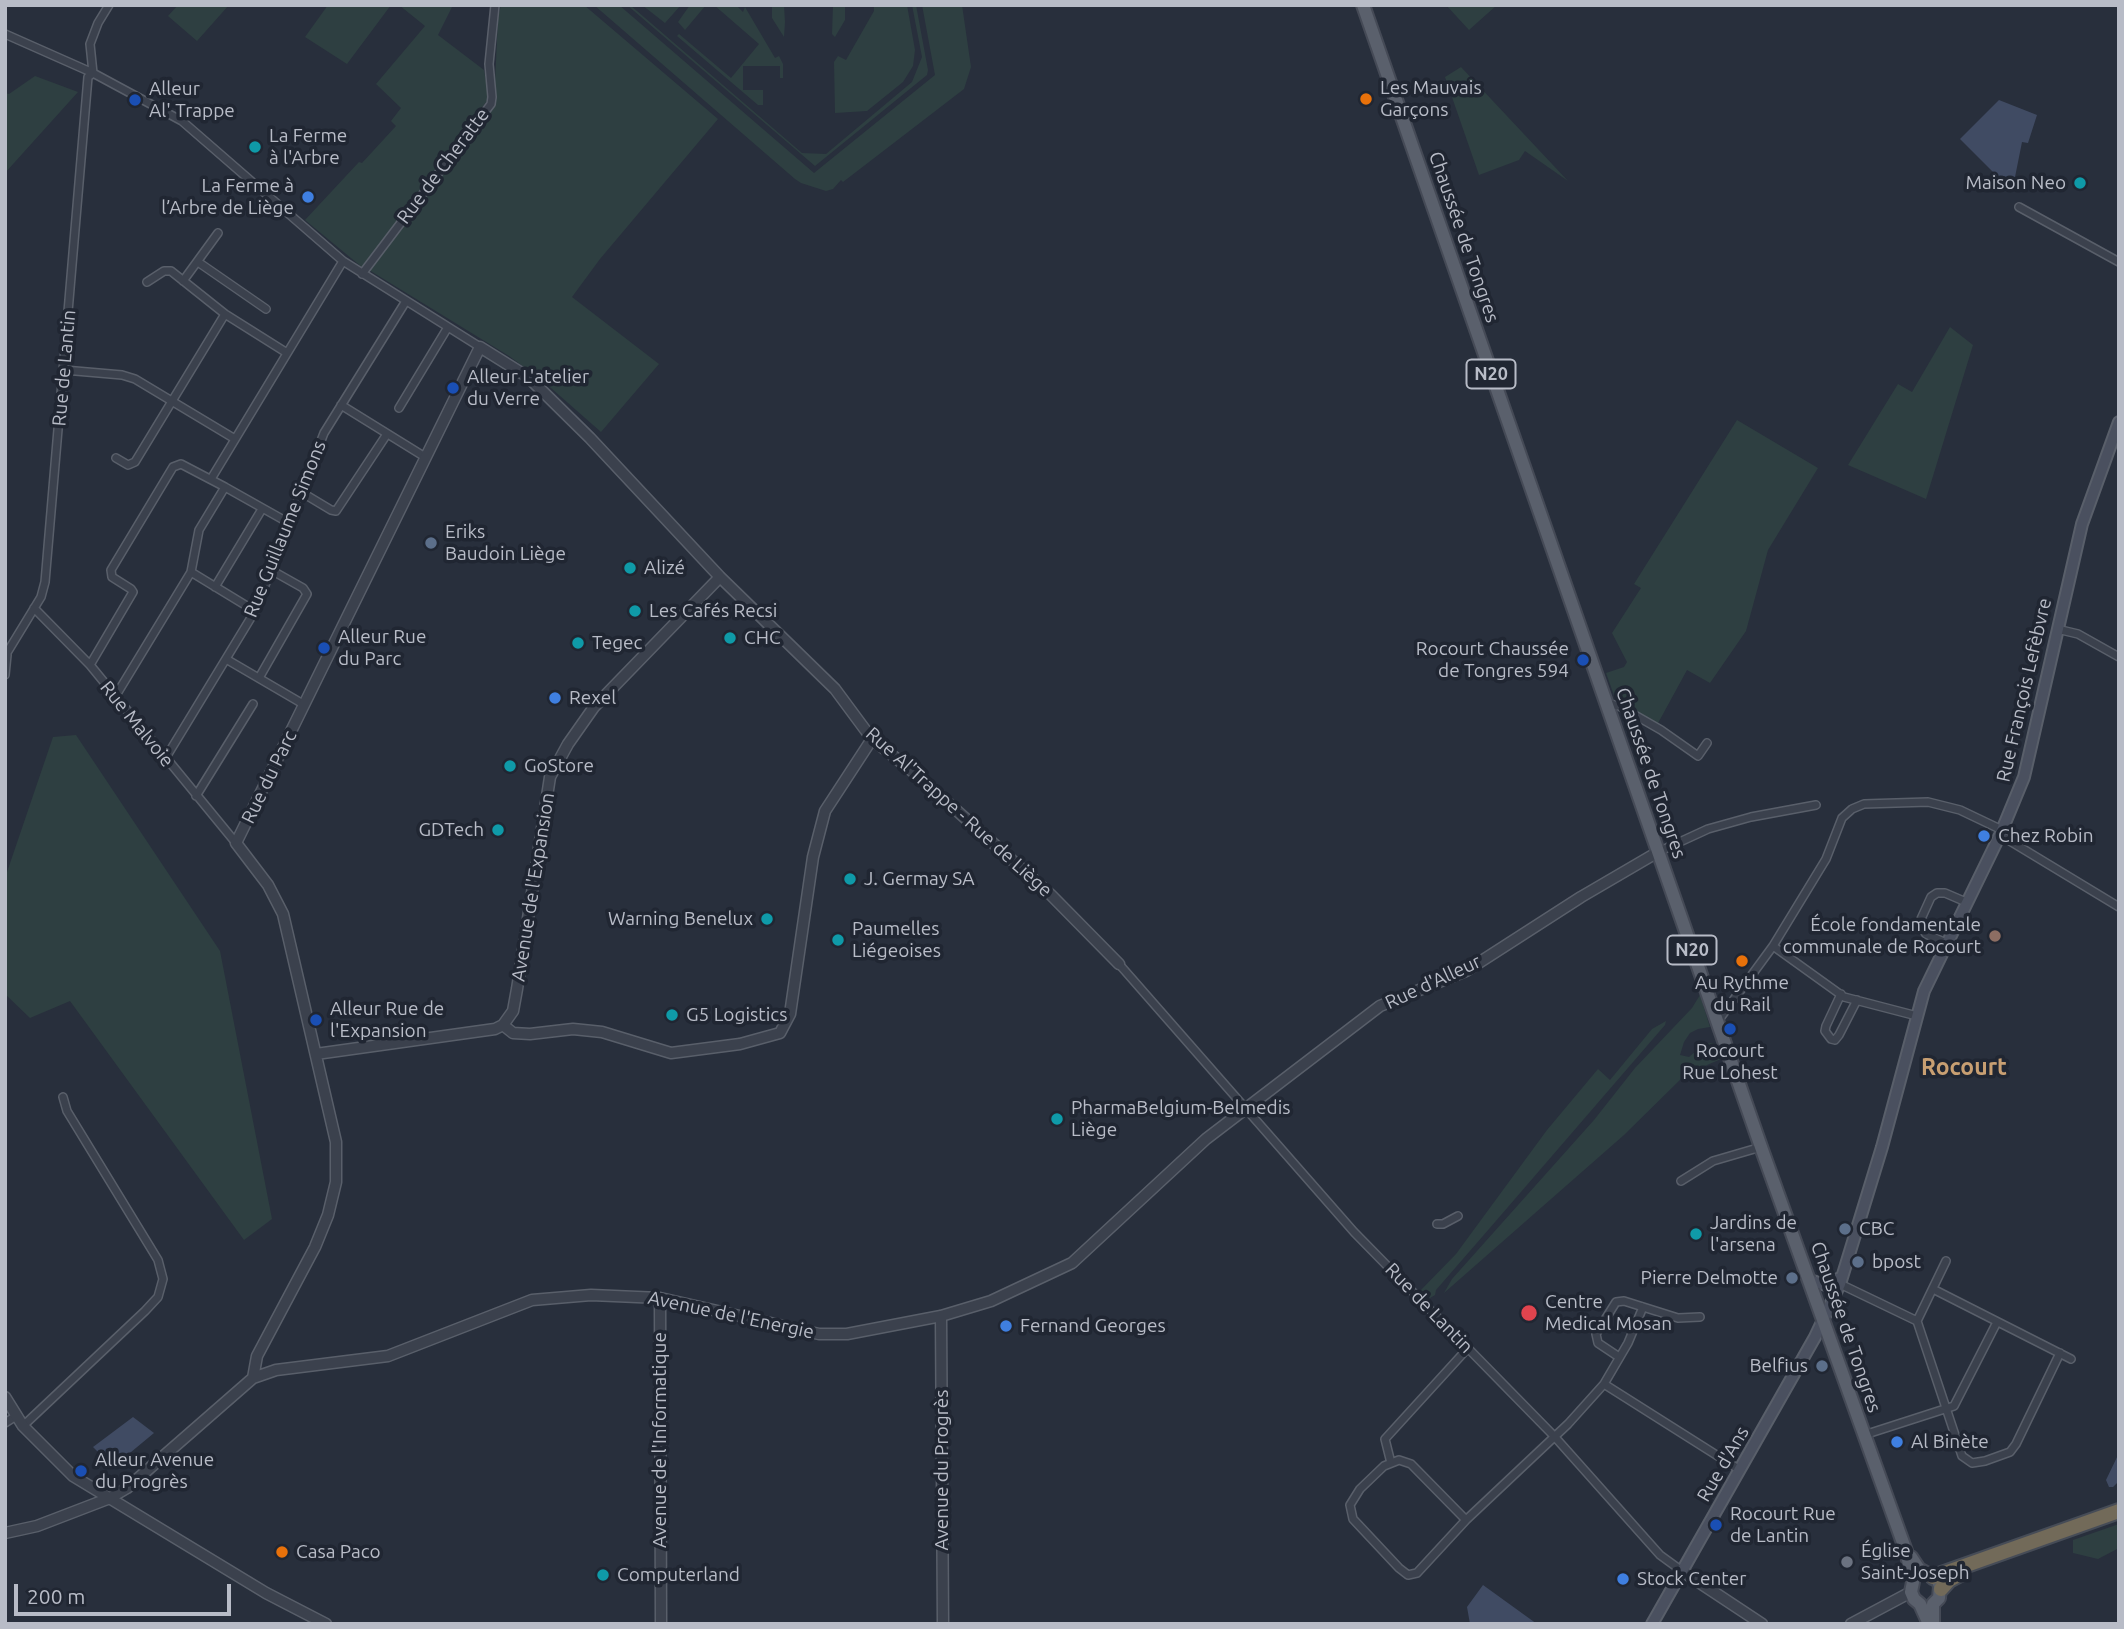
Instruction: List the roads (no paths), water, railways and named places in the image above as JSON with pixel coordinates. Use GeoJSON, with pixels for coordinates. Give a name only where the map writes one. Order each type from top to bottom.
{"type":"FeatureCollection","features":[{"type":"Feature","properties":{"kind":"highway"},"geometry":{"type":"LineString","coordinates":[[1935,1580],[2119,1511]]}},
{"type":"Feature","properties":{"kind":"highway"},"geometry":{"type":"LineString","coordinates":[[1935,1580],[1949,1580],[1959,1574],[2119,1519]]}},
{"type":"Feature","properties":{"kind":"main road","name":"Chaussée de Tongres"},"geometry":{"type":"LineString","coordinates":[[1363,5],[1761,1147],[1906,1551],[1914,1599],[1926,1604]]}},
{"type":"Feature","properties":{"kind":"main road","name":"Rue François Lefèbvre"},"geometry":{"type":"LineString","coordinates":[[1824,1320],[1841,1281],[1882,1147],[1924,991],[2001,832],[2024,776],[2082,524],[2119,422]]}},
{"type":"Feature","properties":{"kind":"main road"},"geometry":{"type":"LineString","coordinates":[[1809,1280],[1826,1285],[1841,1281]]}},
{"type":"Feature","properties":{"kind":"main road","name":"Rue d'Ans"},"geometry":{"type":"LineString","coordinates":[[1652,1624],[1824,1320]]}},
{"type":"Feature","properties":{"kind":"main road"},"geometry":{"type":"LineString","coordinates":[[1813,1340],[1818,1339],[1832,1345]]}},
{"type":"Feature","properties":{"kind":"main road","name":"Chaussée de Tongres"},"geometry":{"type":"LineString","coordinates":[[1906,1551],[1919,1569],[1935,1580]]}},
{"type":"Feature","properties":{"kind":"main road"},"geometry":{"type":"LineString","coordinates":[[1912,1587],[1921,1576],[1935,1580],[1938,1598],[1926,1604],[1931,1624]]}},
{"type":"Feature","properties":{"kind":"street","name":"Rue de Lantin"},"geometry":{"type":"LineString","coordinates":[[6,655],[34,608],[45,582],[88,77],[93,74],[90,44],[109,5]]}},
{"type":"Feature","properties":{"kind":"street","name":"Rue de Cheratte"},"geometry":{"type":"LineString","coordinates":[[362,274],[491,104],[489,64],[495,5]]}},
{"type":"Feature","properties":{"kind":"street","name":"Rue Al'Trappe - Rue de Liège"},"geometry":{"type":"LineString","coordinates":[[5,34],[93,74],[182,121],[342,261],[527,377],[590,438],[720,577],[835,689],[872,739],[917,775],[1052,895],[1119,964]]}},
{"type":"Feature","properties":{"kind":"street"},"geometry":{"type":"LineString","coordinates":[[2019,208],[2119,262]]}},
{"type":"Feature","properties":{"kind":"street"},"geometry":{"type":"LineString","coordinates":[[184,281],[218,233]]}},
{"type":"Feature","properties":{"kind":"street"},"geometry":{"type":"LineString","coordinates":[[211,478],[342,261]]}},
{"type":"Feature","properties":{"kind":"street"},"geometry":{"type":"LineString","coordinates":[[198,262],[266,309]]}},
{"type":"Feature","properties":{"kind":"street"},"geometry":{"type":"LineString","coordinates":[[147,282],[167,271],[225,314],[287,353]]}},
{"type":"Feature","properties":{"kind":"street","name":"Rue Guillaume Simons"},"geometry":{"type":"LineString","coordinates":[[165,759],[255,611],[321,438],[405,301]]}},
{"type":"Feature","properties":{"kind":"street"},"geometry":{"type":"LineString","coordinates":[[116,458],[128,465],[135,462],[225,314]]}},
{"type":"Feature","properties":{"kind":"street"},"geometry":{"type":"LineString","coordinates":[[399,408],[448,327]]}},
{"type":"Feature","properties":{"kind":"street","name":"Rue du Parc"},"geometry":{"type":"LineString","coordinates":[[253,1378],[257,1356],[315,1247],[328,1215],[336,1182],[336,1142],[283,914],[268,884],[236,843],[480,347]]}},
{"type":"Feature","properties":{"kind":"street"},"geometry":{"type":"LineString","coordinates":[[64,370],[129,377],[235,439]]}},
{"type":"Feature","properties":{"kind":"street"},"geometry":{"type":"LineString","coordinates":[[341,405],[425,457]]}},
{"type":"Feature","properties":{"kind":"street"},"geometry":{"type":"LineString","coordinates":[[301,492],[336,511],[387,434]]}},
{"type":"Feature","properties":{"kind":"street"},"geometry":{"type":"LineString","coordinates":[[90,665],[133,592],[112,577],[110,572],[174,465],[181,464],[211,478],[289,523]]}},
{"type":"Feature","properties":{"kind":"street"},"geometry":{"type":"LineString","coordinates":[[115,697],[191,572],[199,530],[225,487]]}},
{"type":"Feature","properties":{"kind":"street"},"geometry":{"type":"LineString","coordinates":[[215,587],[262,509]]}},
{"type":"Feature","properties":{"kind":"street"},"geometry":{"type":"LineString","coordinates":[[259,678],[307,594],[303,588],[271,569]]}},
{"type":"Feature","properties":{"kind":"street"},"geometry":{"type":"LineString","coordinates":[[191,572],[255,611]]}},
{"type":"Feature","properties":{"kind":"street","name":"Avenue de l'Expansion"},"geometry":{"type":"LineString","coordinates":[[503,1025],[513,1011],[550,777],[568,744],[594,707],[720,577]]}},
{"type":"Feature","properties":{"kind":"street","name":"Rue Malvoie"},"geometry":{"type":"LineString","coordinates":[[34,608],[90,665],[236,843]]}},
{"type":"Feature","properties":{"kind":"street"},"geometry":{"type":"LineString","coordinates":[[2057,629],[2078,634],[2119,657]]}},
{"type":"Feature","properties":{"kind":"street"},"geometry":{"type":"LineString","coordinates":[[5,675],[6,655]]}},
{"type":"Feature","properties":{"kind":"street"},"geometry":{"type":"LineString","coordinates":[[226,659],[303,704]]}},
{"type":"Feature","properties":{"kind":"street"},"geometry":{"type":"LineString","coordinates":[[1606,703],[1619,706],[1698,756],[1707,743]]}},
{"type":"Feature","properties":{"kind":"street"},"geometry":{"type":"LineString","coordinates":[[196,796],[253,704]]}},
{"type":"Feature","properties":{"kind":"street"},"geometry":{"type":"LineString","coordinates":[[316,1054],[495,1029],[503,1025],[513,1033],[530,1034],[573,1029],[602,1032],[671,1053],[740,1044],[780,1033],[790,1014],[813,857],[825,811],[872,739]]}},
{"type":"Feature","properties":{"kind":"street"},"geometry":{"type":"LineString","coordinates":[[1718,1021],[1773,946],[1826,859],[1842,818],[1852,809],[1864,804],[1928,802],[1960,810],[2001,832],[2119,907]]}},
{"type":"Feature","properties":{"kind":"street"},"geometry":{"type":"LineString","coordinates":[[1658,852],[1708,829],[1751,817],[1816,805]]}},
{"type":"Feature","properties":{"kind":"street","name":"Rue d'Alleur"},"geometry":{"type":"LineString","coordinates":[[1157,1185],[1206,1139],[1380,1006],[1466,971],[1581,897],[1658,852]]}},
{"type":"Feature","properties":{"kind":"street"},"geometry":{"type":"LineString","coordinates":[[1946,943],[1926,934],[1921,927],[1921,919],[1931,897],[1937,893],[1945,893],[1966,902]]}},
{"type":"Feature","properties":{"kind":"street"},"geometry":{"type":"LineString","coordinates":[[1773,946],[1841,994],[1917,1016]]}},
{"type":"Feature","properties":{"kind":"street","name":"Rue de Lantin"},"geometry":{"type":"LineString","coordinates":[[1119,964],[1354,1232],[1554,1436],[1660,1555],[1762,1624]]}},
{"type":"Feature","properties":{"kind":"street"},"geometry":{"type":"LineString","coordinates":[[1841,994],[1826,1026],[1825,1031],[1831,1039],[1835,1040],[1839,1035],[1857,1000]]}},
{"type":"Feature","properties":{"kind":"street"},"geometry":{"type":"LineString","coordinates":[[23,1426],[145,1311],[158,1297],[163,1279],[158,1260],[67,1111],[63,1097]]}},
{"type":"Feature","properties":{"kind":"street"},"geometry":{"type":"LineString","coordinates":[[1681,1181],[1713,1161],[1761,1147]]}},
{"type":"Feature","properties":{"kind":"street","name":"Avenue de l'Energie"},"geometry":{"type":"LineString","coordinates":[[5,1533],[37,1526],[110,1498],[127,1488],[253,1378],[275,1370],[388,1356],[532,1300],[591,1295],[660,1298],[819,1334],[847,1334],[941,1316],[991,1301],[1072,1263],[1157,1185]]}},
{"type":"Feature","properties":{"kind":"street"},"geometry":{"type":"LineString","coordinates":[[1437,1224],[1443,1224],[1458,1216]]}},
{"type":"Feature","properties":{"kind":"street"},"geometry":{"type":"LineString","coordinates":[[1917,1321],[1946,1261]]}},
{"type":"Feature","properties":{"kind":"street"},"geometry":{"type":"LineString","coordinates":[[1841,1281],[1917,1321],[1962,1457],[1972,1463],[2010,1452],[2060,1353]]}},
{"type":"Feature","properties":{"kind":"street"},"geometry":{"type":"LineString","coordinates":[[1933,1290],[2071,1359]]}},
{"type":"Feature","properties":{"kind":"street","name":"Avenue de l'Informatique"},"geometry":{"type":"LineString","coordinates":[[660,1298],[661,1624]]}},
{"type":"Feature","properties":{"kind":"street"},"geometry":{"type":"LineString","coordinates":[[1619,1357],[1598,1343],[1596,1334],[1616,1302],[1624,1301],[1678,1318],[1700,1317]]}},
{"type":"Feature","properties":{"kind":"street"},"geometry":{"type":"LineString","coordinates":[[1466,1520],[1410,1464],[1399,1460],[1384,1466],[1360,1489],[1350,1504],[1353,1519],[1408,1575],[1417,1573],[1466,1520],[1604,1384],[1628,1343],[1643,1307]]}},
{"type":"Feature","properties":{"kind":"street","name":"Avenue du Progrès"},"geometry":{"type":"LineString","coordinates":[[941,1316],[943,1624]]}},
{"type":"Feature","properties":{"kind":"street"},"geometry":{"type":"LineString","coordinates":[[1864,1435],[1954,1406],[1997,1322]]}},
{"type":"Feature","properties":{"kind":"street"},"geometry":{"type":"LineString","coordinates":[[1391,1463],[1385,1439],[1468,1348]]}},
{"type":"Feature","properties":{"kind":"street"},"geometry":{"type":"LineString","coordinates":[[1604,1384],[1740,1470]]}},
{"type":"Feature","properties":{"kind":"street"},"geometry":{"type":"LineString","coordinates":[[5,1397],[23,1426],[73,1476],[267,1593],[326,1624]]}},
{"type":"Feature","properties":{"kind":"street"},"geometry":{"type":"LineString","coordinates":[[5,1423],[16,1416]]}},
{"type":"Feature","properties":{"kind":"street"},"geometry":{"type":"LineString","coordinates":[[1851,1624],[1912,1587]]}},
{"type":"Feature","properties":{"kind":"water"},"geometry":{"type":"Polygon","coordinates":[[[1999,100],[2037,115],[2028,143],[2022,142],[2014,182],[2003,182],[1960,139],[1999,100]]]}},
{"type":"Feature","properties":{"kind":"water"},"geometry":{"type":"Polygon","coordinates":[[[133,1417],[154,1433],[113,1467],[93,1447],[133,1417]]]}},
{"type":"Feature","properties":{"kind":"water"},"geometry":{"type":"Polygon","coordinates":[[[2119,1453],[2119,1481],[2109,1487],[2106,1480],[2119,1453]]]}},
{"type":"Feature","properties":{"kind":"water"},"geometry":{"type":"Polygon","coordinates":[[[1483,1585],[1537,1624],[1470,1624],[1467,1607],[1483,1585]]]}},
{"type":"Feature","properties":{"kind":"place","name":"Les Mauvais Garçons"},"geometry":{"type":"Point","coordinates":[1366,99]}},
{"type":"Feature","properties":{"kind":"place","name":"Alleur Al' Trappe"},"geometry":{"type":"Point","coordinates":[135,100]}},
{"type":"Feature","properties":{"kind":"place","name":"La Ferme à l'Arbre"},"geometry":{"type":"Point","coordinates":[255,147]}},
{"type":"Feature","properties":{"kind":"place","name":"Maison Neo"},"geometry":{"type":"Point","coordinates":[2080,183]}},
{"type":"Feature","properties":{"kind":"place","name":"La Ferme à l’Arbre de Liège"},"geometry":{"type":"Point","coordinates":[308,197]}},
{"type":"Feature","properties":{"kind":"place","name":"Alleur L'atelier du Verre"},"geometry":{"type":"Point","coordinates":[453,388]}},
{"type":"Feature","properties":{"kind":"place","name":"Eriks Baudoin Liège"},"geometry":{"type":"Point","coordinates":[431,543]}},
{"type":"Feature","properties":{"kind":"place","name":"Alizé"},"geometry":{"type":"Point","coordinates":[630,568]}},
{"type":"Feature","properties":{"kind":"place","name":"Les Cafés Recsi"},"geometry":{"type":"Point","coordinates":[635,611]}},
{"type":"Feature","properties":{"kind":"place","name":"CHC"},"geometry":{"type":"Point","coordinates":[730,638]}},
{"type":"Feature","properties":{"kind":"place","name":"Tegec"},"geometry":{"type":"Point","coordinates":[578,643]}},
{"type":"Feature","properties":{"kind":"place","name":"Alleur Rue du Parc"},"geometry":{"type":"Point","coordinates":[324,648]}},
{"type":"Feature","properties":{"kind":"place","name":"Rocourt Chaussée de Tongres 594"},"geometry":{"type":"Point","coordinates":[1583,660]}},
{"type":"Feature","properties":{"kind":"place","name":"Rexel"},"geometry":{"type":"Point","coordinates":[555,698]}},
{"type":"Feature","properties":{"kind":"place","name":"GoStore"},"geometry":{"type":"Point","coordinates":[510,766]}},
{"type":"Feature","properties":{"kind":"place","name":"GDTech"},"geometry":{"type":"Point","coordinates":[498,830]}},
{"type":"Feature","properties":{"kind":"place","name":"Chez Robin"},"geometry":{"type":"Point","coordinates":[1984,836]}},
{"type":"Feature","properties":{"kind":"place","name":"J. Germay SA"},"geometry":{"type":"Point","coordinates":[850,879]}},
{"type":"Feature","properties":{"kind":"place","name":"Warning Benelux"},"geometry":{"type":"Point","coordinates":[767,919]}},
{"type":"Feature","properties":{"kind":"place","name":"École fondamentale communale de Rocourt"},"geometry":{"type":"Point","coordinates":[1995,936]}},
{"type":"Feature","properties":{"kind":"place","name":"Paumelles Liégeoises"},"geometry":{"type":"Point","coordinates":[838,940]}},
{"type":"Feature","properties":{"kind":"place","name":"Au Rythme du Rail"},"geometry":{"type":"Point","coordinates":[1742,961]}},
{"type":"Feature","properties":{"kind":"place","name":"G5 Logistics"},"geometry":{"type":"Point","coordinates":[672,1015]}},
{"type":"Feature","properties":{"kind":"place","name":"Alleur Rue de l'Expansion"},"geometry":{"type":"Point","coordinates":[316,1020]}},
{"type":"Feature","properties":{"kind":"place","name":"Rocourt Rue Lohest"},"geometry":{"type":"Point","coordinates":[1730,1029]}},
{"type":"Feature","properties":{"kind":"place","name":"PharmaBelgium-Belmedis Liège"},"geometry":{"type":"Point","coordinates":[1057,1119]}},
{"type":"Feature","properties":{"kind":"place","name":"CBC"},"geometry":{"type":"Point","coordinates":[1845,1229]}},
{"type":"Feature","properties":{"kind":"place","name":"Jardins de l'arsena"},"geometry":{"type":"Point","coordinates":[1696,1234]}},
{"type":"Feature","properties":{"kind":"place","name":"bpost"},"geometry":{"type":"Point","coordinates":[1858,1262]}},
{"type":"Feature","properties":{"kind":"place","name":"Pierre Delmotte"},"geometry":{"type":"Point","coordinates":[1792,1278]}},
{"type":"Feature","properties":{"kind":"place","name":"Centre Medical Mosan"},"geometry":{"type":"Point","coordinates":[1529,1313]}},
{"type":"Feature","properties":{"kind":"place","name":"Fernand Georges"},"geometry":{"type":"Point","coordinates":[1006,1326]}},
{"type":"Feature","properties":{"kind":"place","name":"Belfius"},"geometry":{"type":"Point","coordinates":[1822,1366]}},
{"type":"Feature","properties":{"kind":"place","name":"Al Binète"},"geometry":{"type":"Point","coordinates":[1897,1442]}},
{"type":"Feature","properties":{"kind":"place","name":"Alleur Avenue du Progrès"},"geometry":{"type":"Point","coordinates":[81,1471]}},
{"type":"Feature","properties":{"kind":"place","name":"Rocourt Rue de Lantin"},"geometry":{"type":"Point","coordinates":[1716,1525]}},
{"type":"Feature","properties":{"kind":"place","name":"Casa Paco"},"geometry":{"type":"Point","coordinates":[282,1552]}},
{"type":"Feature","properties":{"kind":"place","name":"Église Saint-Joseph"},"geometry":{"type":"Point","coordinates":[1847,1562]}},
{"type":"Feature","properties":{"kind":"place","name":"Computerland"},"geometry":{"type":"Point","coordinates":[603,1575]}},
{"type":"Feature","properties":{"kind":"place","name":"Stock Center"},"geometry":{"type":"Point","coordinates":[1623,1579]}},
{"type":"Feature","properties":{"kind":"district","name":"Rocourt"},"geometry":{"type":"Point","coordinates":[1964,1067]}}]}
